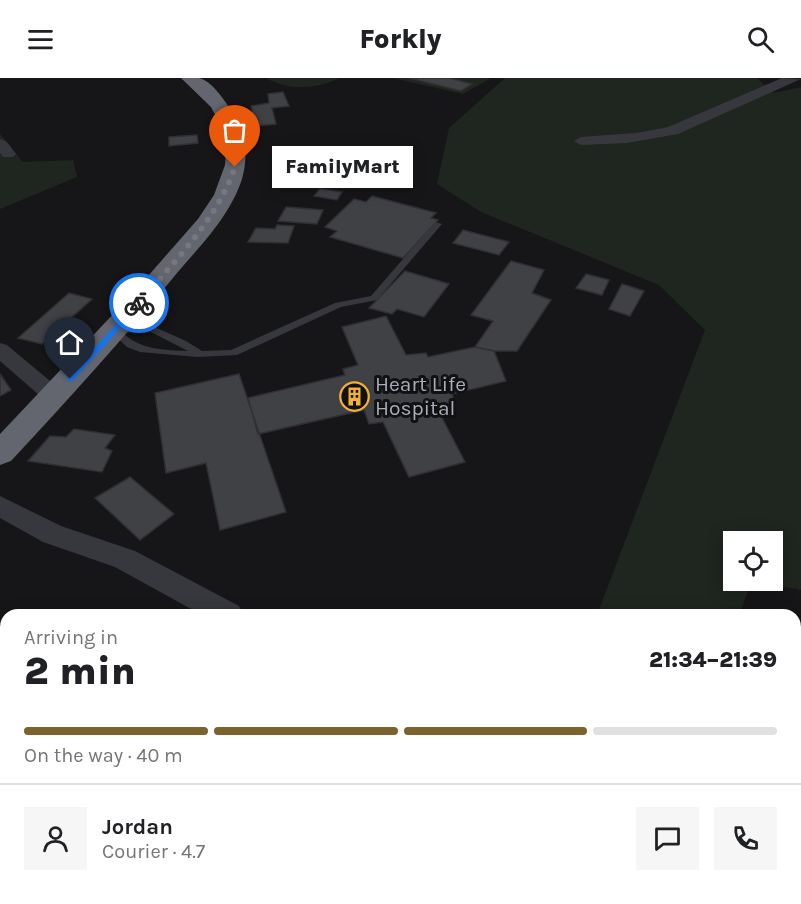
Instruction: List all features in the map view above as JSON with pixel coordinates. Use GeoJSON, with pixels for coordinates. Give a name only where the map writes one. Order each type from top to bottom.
{"type":"FeatureCollection","features":[{"type":"Feature","properties":{"kind":"highway"},"geometry":{"type":"LineString","coordinates":[[0,453],[114,330],[200,230],[220,200],[235,167],[236,151],[232,130],[225,112],[214,99],[189,78]]}},
{"type":"Feature","properties":{"kind":"street"},"geometry":{"type":"LineString","coordinates":[[581,141],[655,135],[700,119],[777,83],[795,78]]}},
{"type":"Feature","properties":{"kind":"street"},"geometry":{"type":"LineString","coordinates":[[0,350],[54,396]]}},
{"type":"Feature","properties":{"kind":"street"},"geometry":{"type":"LineString","coordinates":[[0,506],[52,534],[125,559],[219,609]]}},
{"type":"Feature","properties":{"kind":"lane"},"geometry":{"type":"LineString","coordinates":[[114,330],[133,346],[201,355],[233,353],[338,305],[374,298],[438,224]]}},
{"type":"Feature","properties":{"kind":"lane"},"geometry":{"type":"LineString","coordinates":[[114,330],[150,328],[183,343],[201,355]]}},
{"type":"Feature","properties":{"kind":"shaded area"},"geometry":{"type":"Polygon","coordinates":[[[266,78],[340,78],[312,86],[293,87],[266,78]]]}},
{"type":"Feature","properties":{"kind":"shaded area"},"geometry":{"type":"Polygon","coordinates":[[[392,78],[491,78],[463,94],[392,78]]]}},
{"type":"Feature","properties":{"kind":"shaded area"},"geometry":{"type":"Polygon","coordinates":[[[505,78],[757,78],[773,93],[801,87],[801,590],[783,587],[783,531],[723,531],[723,591],[748,591],[741,609],[599,609],[705,330],[659,285],[481,212],[437,184],[449,128],[505,78]]]}},
{"type":"Feature","properties":{"kind":"shaded area"},"geometry":{"type":"Polygon","coordinates":[[[0,134],[23,162],[73,160],[77,177],[0,209],[0,134]]]}},
{"type":"Feature","properties":{"kind":"building"},"geometry":{"type":"Polygon","coordinates":[[[409,78],[450,78],[472,84],[461,91],[409,78]]]}},
{"type":"Feature","properties":{"kind":"building"},"geometry":{"type":"Polygon","coordinates":[[[283,92],[289,106],[272,108],[276,124],[255,126],[251,106],[269,103],[268,94],[283,92]]]}},
{"type":"Feature","properties":{"kind":"building"},"geometry":{"type":"Polygon","coordinates":[[[197,135],[198,143],[169,146],[169,137],[197,135]]]}},
{"type":"Feature","properties":{"kind":"building"},"geometry":{"type":"Polygon","coordinates":[[[323,155],[324,177],[292,179],[293,156],[323,155]]]}},
{"type":"Feature","properties":{"kind":"building"},"geometry":{"type":"Polygon","coordinates":[[[320,189],[342,192],[337,200],[314,196],[320,189]]]}},
{"type":"Feature","properties":{"kind":"building"},"geometry":{"type":"Polygon","coordinates":[[[372,196],[436,213],[431,218],[438,220],[403,258],[330,237],[337,231],[325,227],[354,199],[366,202],[372,196]]]}},
{"type":"Feature","properties":{"kind":"building"},"geometry":{"type":"Polygon","coordinates":[[[286,207],[323,210],[317,224],[278,221],[286,207]]]}},
{"type":"Feature","properties":{"kind":"building"},"geometry":{"type":"Polygon","coordinates":[[[277,225],[294,226],[288,243],[248,242],[256,228],[275,229],[277,225]]]}},
{"type":"Feature","properties":{"kind":"building"},"geometry":{"type":"Polygon","coordinates":[[[463,230],[509,242],[499,255],[453,243],[463,230]]]}},
{"type":"Feature","properties":{"kind":"building"},"geometry":{"type":"Polygon","coordinates":[[[511,261],[544,270],[532,293],[551,300],[517,351],[494,351],[475,347],[493,321],[471,315],[511,261]]]}},
{"type":"Feature","properties":{"kind":"building"},"geometry":{"type":"Polygon","coordinates":[[[405,271],[449,284],[424,317],[397,309],[392,314],[369,308],[405,271]]]}},
{"type":"Feature","properties":{"kind":"building"},"geometry":{"type":"Polygon","coordinates":[[[586,274],[609,280],[602,295],[576,288],[586,274]]]}},
{"type":"Feature","properties":{"kind":"building"},"geometry":{"type":"Polygon","coordinates":[[[622,284],[644,291],[630,316],[609,309],[622,284]]]}},
{"type":"Feature","properties":{"kind":"building"},"geometry":{"type":"Polygon","coordinates":[[[69,293],[92,299],[42,344],[18,338],[69,293]]]}},
{"type":"Feature","properties":{"kind":"building","name":"Heart Life Hospital"},"geometry":{"type":"Polygon","coordinates":[[[386,316],[406,355],[426,353],[428,357],[475,347],[494,351],[506,381],[452,394],[455,403],[438,410],[465,462],[409,477],[383,422],[369,424],[364,410],[258,434],[248,398],[345,375],[343,369],[358,365],[342,327],[386,316]]]}},
{"type":"Feature","properties":{"kind":"building"},"geometry":{"type":"Polygon","coordinates":[[[0,374],[11,390],[0,396],[0,374]]]}},
{"type":"Feature","properties":{"kind":"building"},"geometry":{"type":"Polygon","coordinates":[[[239,374],[286,512],[220,530],[206,463],[166,473],[155,393],[239,374]]]}},
{"type":"Feature","properties":{"kind":"building"},"geometry":{"type":"Polygon","coordinates":[[[74,429],[115,435],[105,448],[112,451],[102,472],[28,461],[50,436],[66,437],[74,429]]]}},
{"type":"Feature","properties":{"kind":"building"},"geometry":{"type":"Polygon","coordinates":[[[130,477],[174,514],[140,540],[95,498],[130,477]]]}},
{"type":"Feature","properties":{"kind":"way so far"},"geometry":{"type":"LineString","coordinates":[[139,303],[217,208],[235,167]]}},
{"type":"Feature","properties":{"kind":"place","name":"FamilyMart"},"geometry":{"type":"Point","coordinates":[235,167]}},
{"type":"Feature","properties":{"kind":"place","name":"Heart Life Hospital"},"geometry":{"type":"Point","coordinates":[354,396]}},
{"type":"Feature","properties":{"kind":"route"},"geometry":{"type":"LineString","coordinates":[[70,379],[139,303]]}}]}
